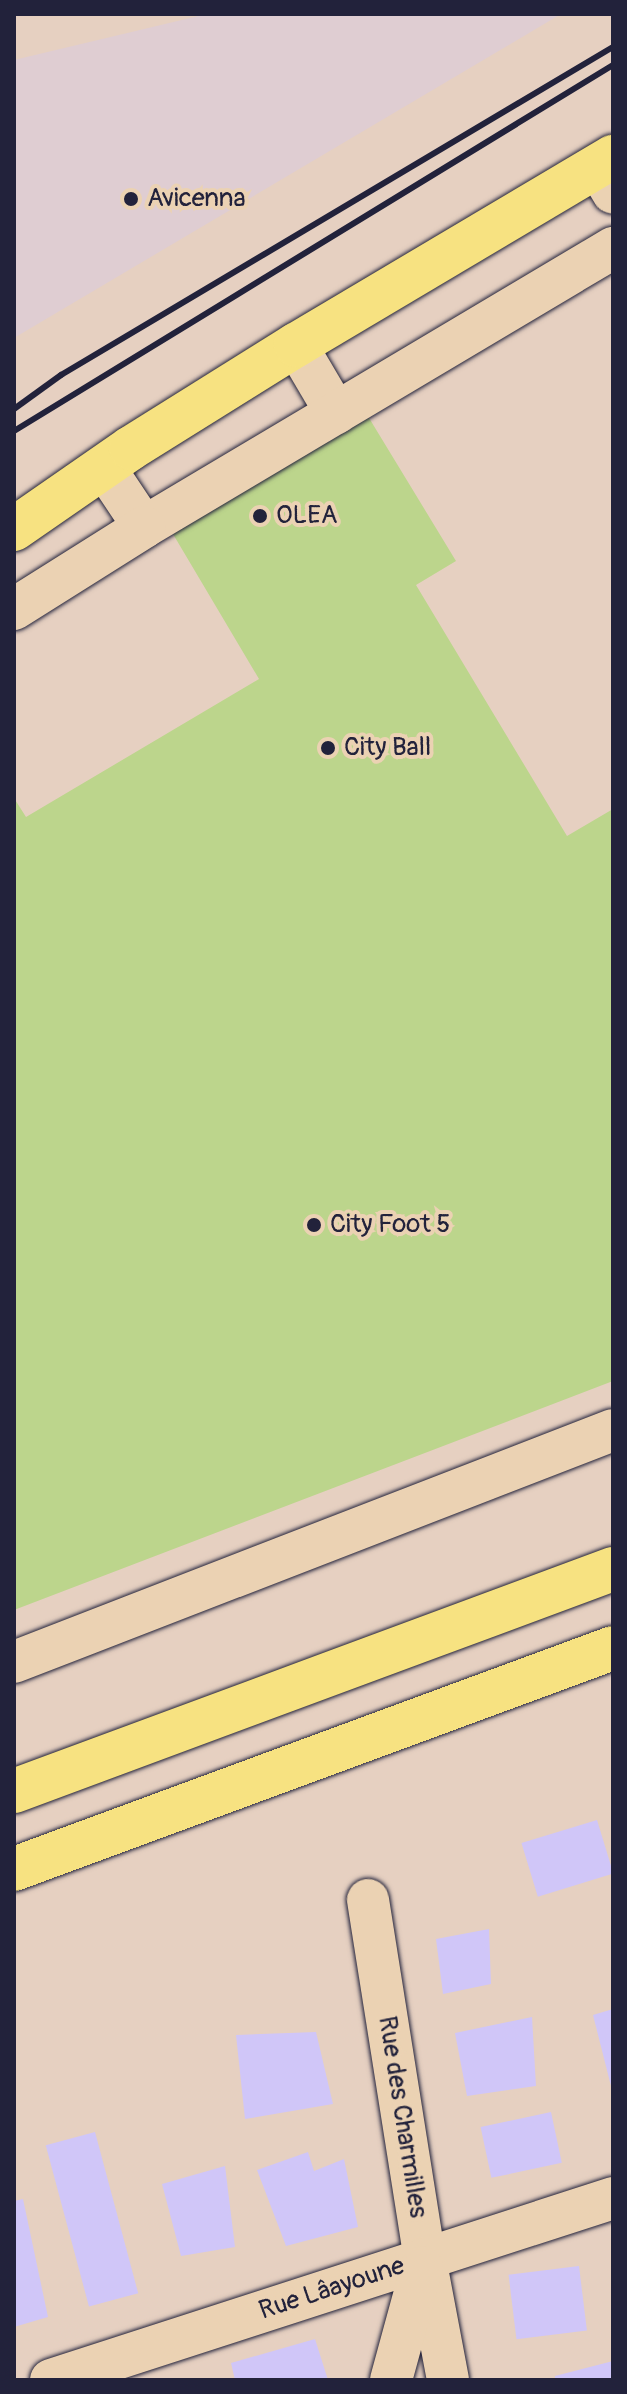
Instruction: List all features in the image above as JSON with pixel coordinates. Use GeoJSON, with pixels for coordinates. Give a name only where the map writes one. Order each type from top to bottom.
{"type":"FeatureCollection","features":[{"type":"Feature","properties":{"kind":"main road"},"geometry":{"type":"LineString","coordinates":[[14,529],[104,467],[296,345],[608,172]]}},
{"type":"Feature","properties":{"kind":"main road"},"geometry":{"type":"LineString","coordinates":[[14,1791],[613,1569]]}},
{"type":"Feature","properties":{"kind":"main road"},"geometry":{"type":"LineString","coordinates":[[14,1869],[613,1648]]}},
{"type":"Feature","properties":{"kind":"street"},"geometry":{"type":"LineString","coordinates":[[14,609],[144,527],[613,248]]}},
{"type":"Feature","properties":{"kind":"street"},"geometry":{"type":"LineString","coordinates":[[296,345],[336,413]]}},
{"type":"Feature","properties":{"kind":"street"},"geometry":{"type":"LineString","coordinates":[[104,467],[144,527]]}},
{"type":"Feature","properties":{"kind":"street"},"geometry":{"type":"LineString","coordinates":[[14,1662],[613,1430]]}},
{"type":"Feature","properties":{"kind":"street","name":"Rue des Charmilles"},"geometry":{"type":"LineString","coordinates":[[368,1900],[425,2258],[448,2380]]}},
{"type":"Feature","properties":{"kind":"street","name":"Rue Lâayoune"},"geometry":{"type":"LineString","coordinates":[[51,2380],[613,2198]]}},
{"type":"Feature","properties":{"kind":"street"},"geometry":{"type":"LineString","coordinates":[[391,2380],[425,2258]]}},
{"type":"Feature","properties":{"kind":"shaded area","name":"Avicenna"},"geometry":{"type":"Polygon","coordinates":[[[207,14],[561,14],[14,338],[14,60],[207,14]]]}},
{"type":"Feature","properties":{"kind":"green space","name":"City Foot 5"},"geometry":{"type":"Polygon","coordinates":[[[366,413],[456,561],[416,585],[567,836],[613,809],[613,1381],[14,1610],[14,798],[26,817],[259,679],[170,529],[366,413]]]}},
{"type":"Feature","properties":{"kind":"building"},"geometry":{"type":"Polygon","coordinates":[[[597,1820],[613,1874],[538,1897],[521,1843],[597,1820]]]}},
{"type":"Feature","properties":{"kind":"building"},"geometry":{"type":"Polygon","coordinates":[[[489,1929],[491,1984],[443,1994],[436,1939],[489,1929]]]}},
{"type":"Feature","properties":{"kind":"building"},"geometry":{"type":"Polygon","coordinates":[[[613,2009],[613,2089],[612,2090],[593,2015],[613,2009]]]}},
{"type":"Feature","properties":{"kind":"building"},"geometry":{"type":"Polygon","coordinates":[[[532,2017],[536,2086],[467,2096],[455,2033],[532,2017]]]}},
{"type":"Feature","properties":{"kind":"building"},"geometry":{"type":"Polygon","coordinates":[[[316,2032],[333,2104],[245,2119],[236,2035],[316,2032]]]}},
{"type":"Feature","properties":{"kind":"building"},"geometry":{"type":"Polygon","coordinates":[[[551,2112],[562,2163],[491,2178],[481,2127],[551,2112]]]}},
{"type":"Feature","properties":{"kind":"building"},"geometry":{"type":"Polygon","coordinates":[[[95,2132],[138,2293],[89,2307],[46,2145],[95,2132]]]}},
{"type":"Feature","properties":{"kind":"building"},"geometry":{"type":"Polygon","coordinates":[[[308,2152],[314,2171],[344,2159],[358,2227],[286,2246],[257,2170],[308,2152]]]}},
{"type":"Feature","properties":{"kind":"building"},"geometry":{"type":"Polygon","coordinates":[[[225,2166],[235,2247],[181,2256],[162,2184],[225,2166]]]}},
{"type":"Feature","properties":{"kind":"building"},"geometry":{"type":"Polygon","coordinates":[[[23,2199],[48,2317],[14,2327],[14,2201],[23,2199]]]}},
{"type":"Feature","properties":{"kind":"building"},"geometry":{"type":"Polygon","coordinates":[[[579,2266],[587,2331],[516,2339],[509,2275],[579,2266]]]}},
{"type":"Feature","properties":{"kind":"building"},"geometry":{"type":"Polygon","coordinates":[[[315,2339],[328,2380],[235,2380],[231,2363],[315,2339]]]}},
{"type":"Feature","properties":{"kind":"building"},"geometry":{"type":"Polygon","coordinates":[[[613,2361],[613,2380],[555,2380],[555,2376],[613,2361]]]}},
{"type":"Feature","properties":{"kind":"railway"},"geometry":{"type":"LineString","coordinates":[[14,409],[61,375],[613,47]]}},
{"type":"Feature","properties":{"kind":"railway"},"geometry":{"type":"LineString","coordinates":[[14,431],[613,65]]}},
{"type":"Feature","properties":{"kind":"place","name":"Avicenna"},"geometry":{"type":"Point","coordinates":[131,199]}},
{"type":"Feature","properties":{"kind":"place","name":"OLEA"},"geometry":{"type":"Point","coordinates":[260,516]}},
{"type":"Feature","properties":{"kind":"place","name":"City Ball"},"geometry":{"type":"Point","coordinates":[328,748]}},
{"type":"Feature","properties":{"kind":"place","name":"City Foot 5"},"geometry":{"type":"Point","coordinates":[314,1225]}}]}
